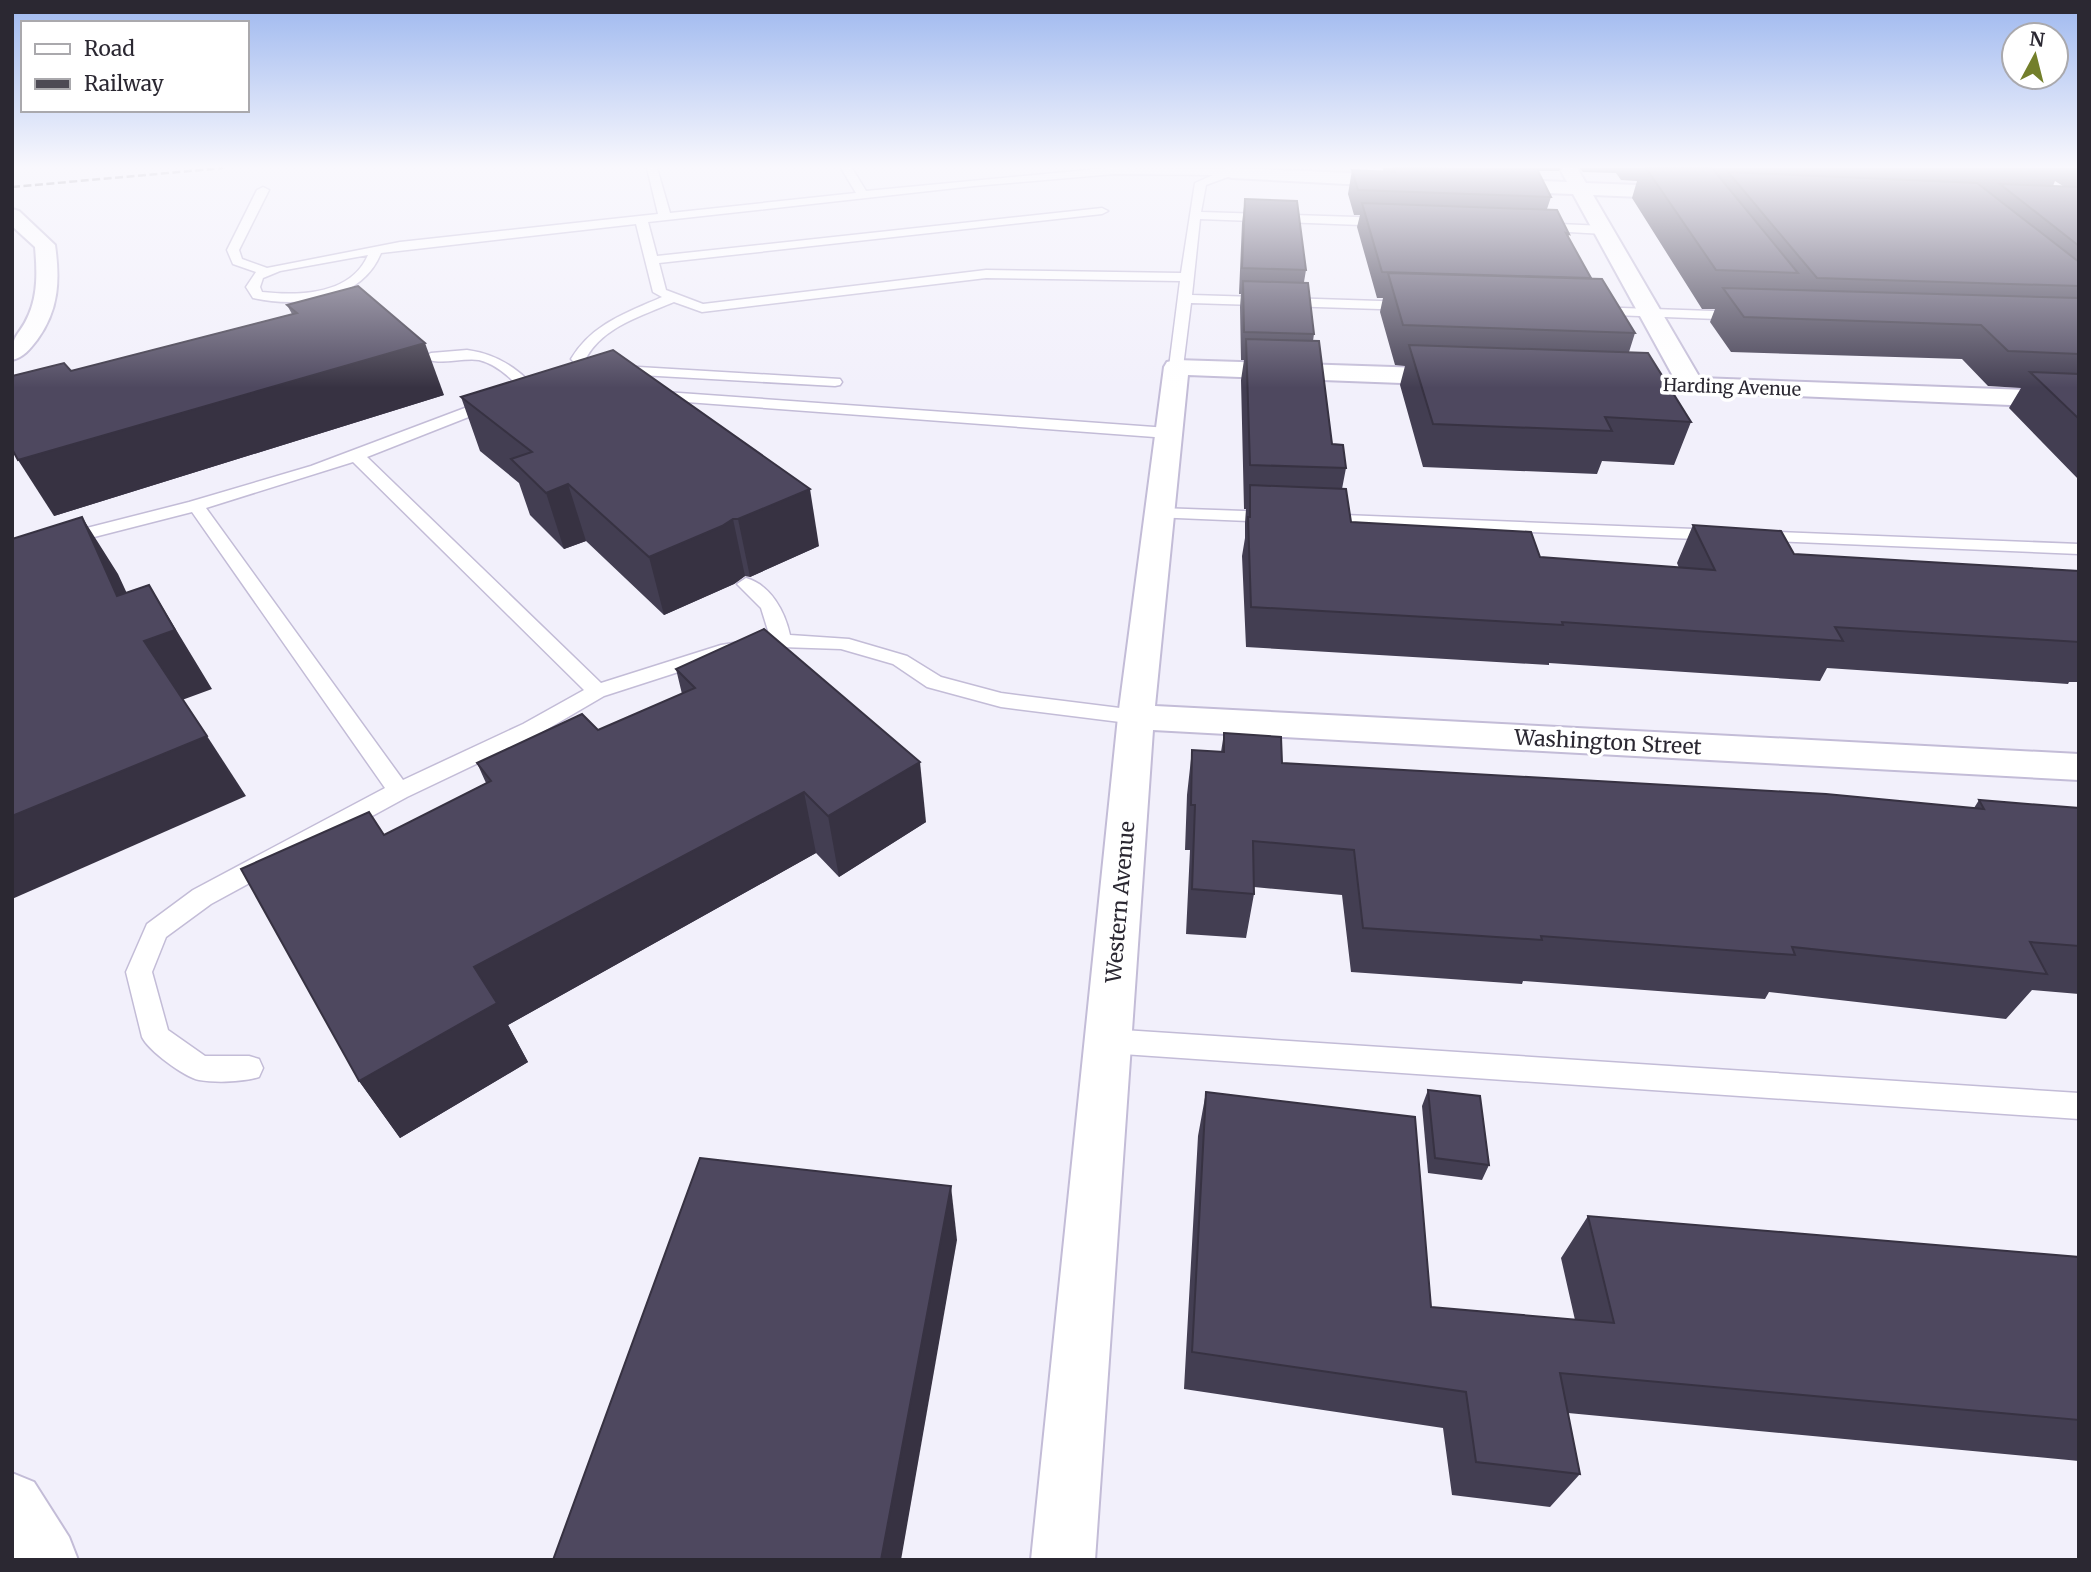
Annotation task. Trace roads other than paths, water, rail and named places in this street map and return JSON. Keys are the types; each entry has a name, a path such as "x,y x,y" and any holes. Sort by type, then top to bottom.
{"street":[{"path":"12,353 23,343 45,310 50,282 45,245 41,241"},
{"path":"1610,241 1691,385"},
{"path":"1176,367 1482,378"},
{"name":"Western Avenue","path":"1063,1560 1136,717 1176,367"},
{"name":"Harding Avenue","path":"1594,382 2079,400"},
{"name":"Washington Street","path":"1136,717 2079,767"},
{"path":"12,1504 46,1560"}],"lane":[{"path":"237,241 233,250 237,261 267,272"},
{"path":"376,251 373,265 366,273 338,289 288,300 258,295 253,288 258,276 267,272 376,251 458,241"},
{"path":"646,241 660,292 702,307 986,274 1188,277"},
{"path":"651,260 823,241"},
{"name":"Western Avenue","path":"1176,367 1192,241"},
{"path":"674,297 601,331 581,351 578,359 584,365 605,369 835,382"},
{"path":"1185,299 1431,306"},
{"path":"1581,311 1757,316"},
{"path":"430,357 473,353 505,364 516,392 554,418"},
{"path":"12,553 196,506 435,428 516,392 555,389"},
{"path":"639,395 1168,433"},
{"path":"355,455 597,691"},
{"path":"196,506 398,791"},
{"path":"1159,513 2079,549"},
{"path":"746,584 762,594 777,618 781,641"},
{"path":"249,1068 200,1068 156,1037 139,972 156,931 202,897 398,791 531,730 597,691 728,649 781,641 842,643 900,660 933,682 1001,700 1136,717"},
{"path":"1108,1041 2079,1105"}]}
